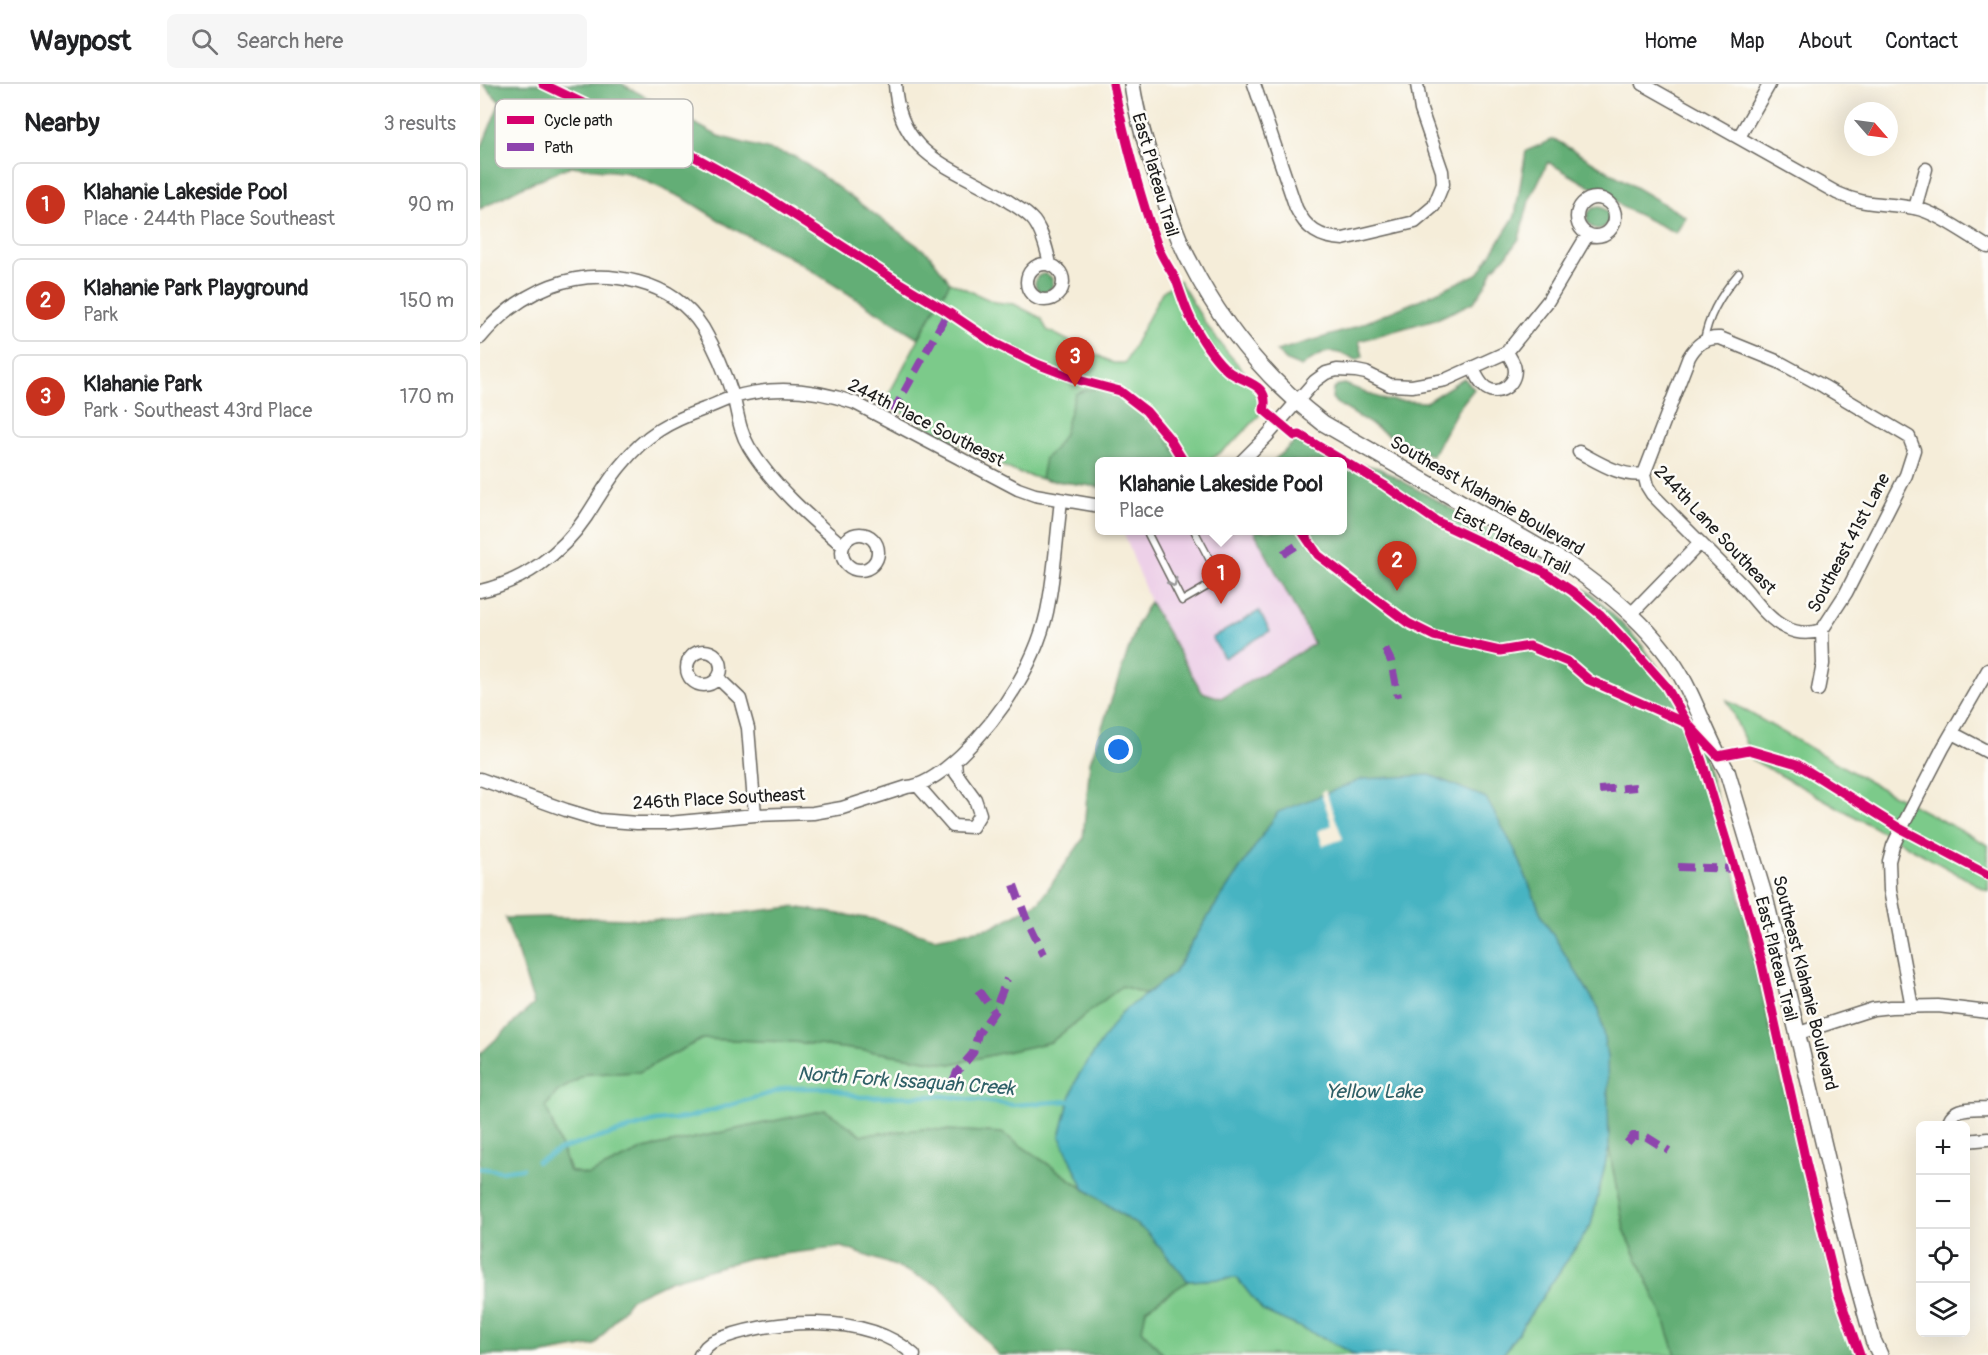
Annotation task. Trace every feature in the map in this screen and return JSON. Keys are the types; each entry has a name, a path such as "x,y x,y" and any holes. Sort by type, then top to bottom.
{"street":[{"path":"895,84 902,120 912,137 927,154 942,165 1025,212 1035,222 1042,236 1050,264"},
{"name":"Southeast Klahanie Boulevard","path":"1132,84 1141,130 1178,237 1189,262 1217,310 1244,346 1296,402 1323,423 1565,562 1586,577 1631,614 1660,647 1683,681 1726,771 1766,901 1855,1277 1873,1340 1880,1355"},
{"path":"1254,84 1302,220 1319,234 1343,239 1415,222 1434,206 1443,184 1442,171 1421,110 1417,84"},
{"path":"1643,84 1851,200 1927,211 1988,247"},
{"path":"1740,137 1769,85"},
{"path":"1915,208 1926,169"},
{"path":"1246,457 1326,373 1337,370 1356,371 1366,373 1390,385 1412,386 1445,380 1507,352 1548,301 1588,234"},
{"path":"480,338 491,325 521,300 572,279 594,275 611,276 661,289 690,311 713,347 733,397 740,428 759,461 802,511 843,546"},
{"name":"Southeast 41st Lane","path":"1702,342 1720,338 1779,362 1903,432 1909,437 1914,450 1906,475 1854,578 1822,630 1823,664 1818,690"},
{"path":"1644,474 1689,357 1702,342"},
{"path":"1473,368 1478,379 1486,388 1497,391 1508,387 1515,377 1514,365 1507,352"},
{"name":"244th Place Southeast","path":"480,591 522,576 555,554 573,536 621,464 650,435 685,415 733,397 768,390 794,390 834,396 855,404 1018,489 1035,495 1095,505"},
{"name":"244th Lane Southeast","path":"1579,452 1629,475 1644,474 1652,494 1773,620 1800,633 1822,630"},
{"name":"246th Place Southeast","path":"480,779 598,820 637,823 786,815 842,808 907,787 918,786 955,761 969,747 1002,708 1023,675 1037,642 1049,603 1061,500"},
{"path":"1631,614 1700,543"},
{"path":"1912,1007 1890,890 1889,861 1901,829 1988,670"},
{"path":"718,678 740,699 748,728 755,815"},
{"path":"1952,733 1988,752"},
{"path":"918,786 953,826 972,827 980,814 975,799 956,773 955,761"},
{"path":"1799,1033 1873,1009 1892,1006 1938,1006 1988,1012"},
{"path":"1949,1121 1956,1111 1988,1108"},
{"path":"1970,1141 1988,1139"},
{"path":"700,1355 712,1342 762,1327 823,1322 850,1326 883,1337 906,1348 914,1355"}],"lane":[{"path":"1702,342 1712,314 1723,293 1738,273"},
{"path":"1148,535 1182,601 1220,579 1196,535"}],"shaded area":[{"path":"1125,535 1256,535 1314,644 1221,698 1202,692 1150,602"}],"green space":[{"path":"483,84 583,84 609,99 497,99"},
{"path":"483,84 622,84 650,99 497,99"},
{"path":"495,114 495,168 566,168 520,188 480,209 480,151"},
{"path":"693,122 718,136 796,157 929,254 950,282 918,338 795,260 732,228 685,199 628,173 587,168 693,168"},
{"path":"1554,139 1686,217 1676,233 1622,207 1607,192 1589,186 1548,162 1529,201 1519,239 1493,269 1474,302 1439,318 1359,341 1363,356 1357,360 1340,353 1328,352 1315,357 1301,367 1287,361 1276,351 1345,331 1479,273 1515,216 1526,151"},
{"path":"693,147 945,291 950,282 994,302 1014,304 1041,318 1047,330 1113,363 1125,363 1162,292 1179,280 1205,323 1227,352 1247,375 1257,382 1264,402 1258,417 1237,439 1214,457 1095,457 1095,486 1041,479 1016,472 985,458 884,403 931,316 633,168 693,168"},
{"path":"1598,207 1606,210 1609,218 1606,226 1598,229 1590,226 1587,218 1590,210"},
{"path":"1044,274 1050,277 1053,283 1050,289 1044,292 1038,289 1035,283 1038,277"},
{"path":"1464,378 1474,389 1458,409 1432,456 1387,434 1336,403 1332,398 1333,390 1345,384 1385,400 1426,402"},
{"path":"1102,388 1129,401 1157,426 1178,457 1095,457 1095,486 1041,479 1045,458 1063,436 1075,394"},
{"path":"1300,437 1333,457 1278,457"},
{"path":"1347,461 1379,468 1552,565 1593,595 1638,640 1679,697 1693,723 1719,805 1784,1090 1824,1252 1856,1355 1676,1355 1664,1318 1624,1229 1609,1148 1607,1057 1599,1009 1543,919 1516,852 1278,812 1209,915 1174,973 1146,994 1122,986 1051,1042 951,1064 794,1042 702,1039 639,1072 587,1074 557,1092 546,1106 569,1171 588,1175 644,1149 825,1110 862,1135 925,1129 1002,1133 1147,1232 1188,1281 1146,1309 1142,1330 1164,1355 998,1355 940,1286 898,1267 842,1247 750,1258 669,1281 631,1299 595,1345 537,1355 480,1355 480,1054 534,1004 505,918 676,920 793,907 873,919 934,938 993,927 1039,902 1083,839 1090,762 1138,622 1150,602 1202,692 1221,698 1314,644 1256,535 1347,535"},
{"path":"1727,700 1875,785 1988,845 1988,891 1753,760"},
{"path":"1122,986 1146,994 1121,1013 1060,1137 1084,1188 1002,1133 925,1129 862,1135 825,1110 644,1149 588,1175 570,1171 546,1106 557,1092 587,1074 639,1072 702,1039 794,1042 951,1064 1051,1042"},
{"path":"1609,1148 1624,1229 1664,1318 1676,1355 1503,1355 1591,1225"},
{"path":"1237,1278 1263,1311 1320,1336 1355,1355 1164,1355 1142,1330 1146,1309 1188,1281"}],"water":[{"path":"1259,611 1270,631 1224,658 1212,638"},
{"name":"Yellow Lake","path":"1430,775 1486,798 1516,852 1543,919 1599,1009 1607,1057 1609,1148 1591,1225 1503,1355 1355,1355 1320,1336 1263,1311 1237,1278 1188,1281 1147,1232 1084,1188 1060,1137 1078,1076 1121,1013 1174,973 1209,915 1278,812 1363,779"}],"pier":[{"path":"1325,790 1343,839 1323,846 1318,831 1332,825 1321,792"}],"waterway":[{"name":"North Fork Issaquah Creek","path":"537,1162 561,1149 656,1121 686,1118 788,1088 829,1088 860,1097 943,1096 1013,1105 1069,1101"},
{"name":"North Fork Issaquah Creek","path":"480,1168 501,1171 523,1168"}],"marked path":[{"path":"893,412 948,312"},
{"path":"1283,554 1307,539"},
{"path":"1385,649 1391,661 1398,697"},
{"path":"1599,790 1636,787"},
{"path":"1678,867 1735,869"},
{"path":"1014,885 1026,918 1044,955"},
{"path":"953,1081 957,1072 973,1053 978,1034 994,1012 1007,979"},
{"path":"978,990 994,1012"},
{"path":"1627,1143 1633,1136 1645,1136 1669,1151"}],"cycle path":[{"path":"543,84 575,99"},
{"name":"East Plateau Trail","path":"1113,84 1127,145 1150,224 1192,321 1206,345 1228,371 1260,389 1265,401 1264,410 1295,436 1300,435 1337,457"},
{"path":"693,156 760,193 994,343 1037,364 1082,381 1120,391 1146,411 1169,438 1181,457"},
{"name":"East Plateau Trail","path":"1347,463 1436,521 1544,572 1572,591 1601,615 1666,686 1688,724 1702,761 1762,964 1838,1293 1860,1355"},
{"path":"1304,535 1318,555 1408,623 1434,636 1500,651 1529,646 1568,662 1589,680 1688,724 1718,756 1749,750 1797,764 1901,829 1988,875"}],"place":[{"name":"Klahanie Park","path":"1075,387"},
{"name":"Klahanie Park Playground","path":"1397,591"},
{"name":"Klahanie Lakeside Pool","path":"1221,604"}]}
